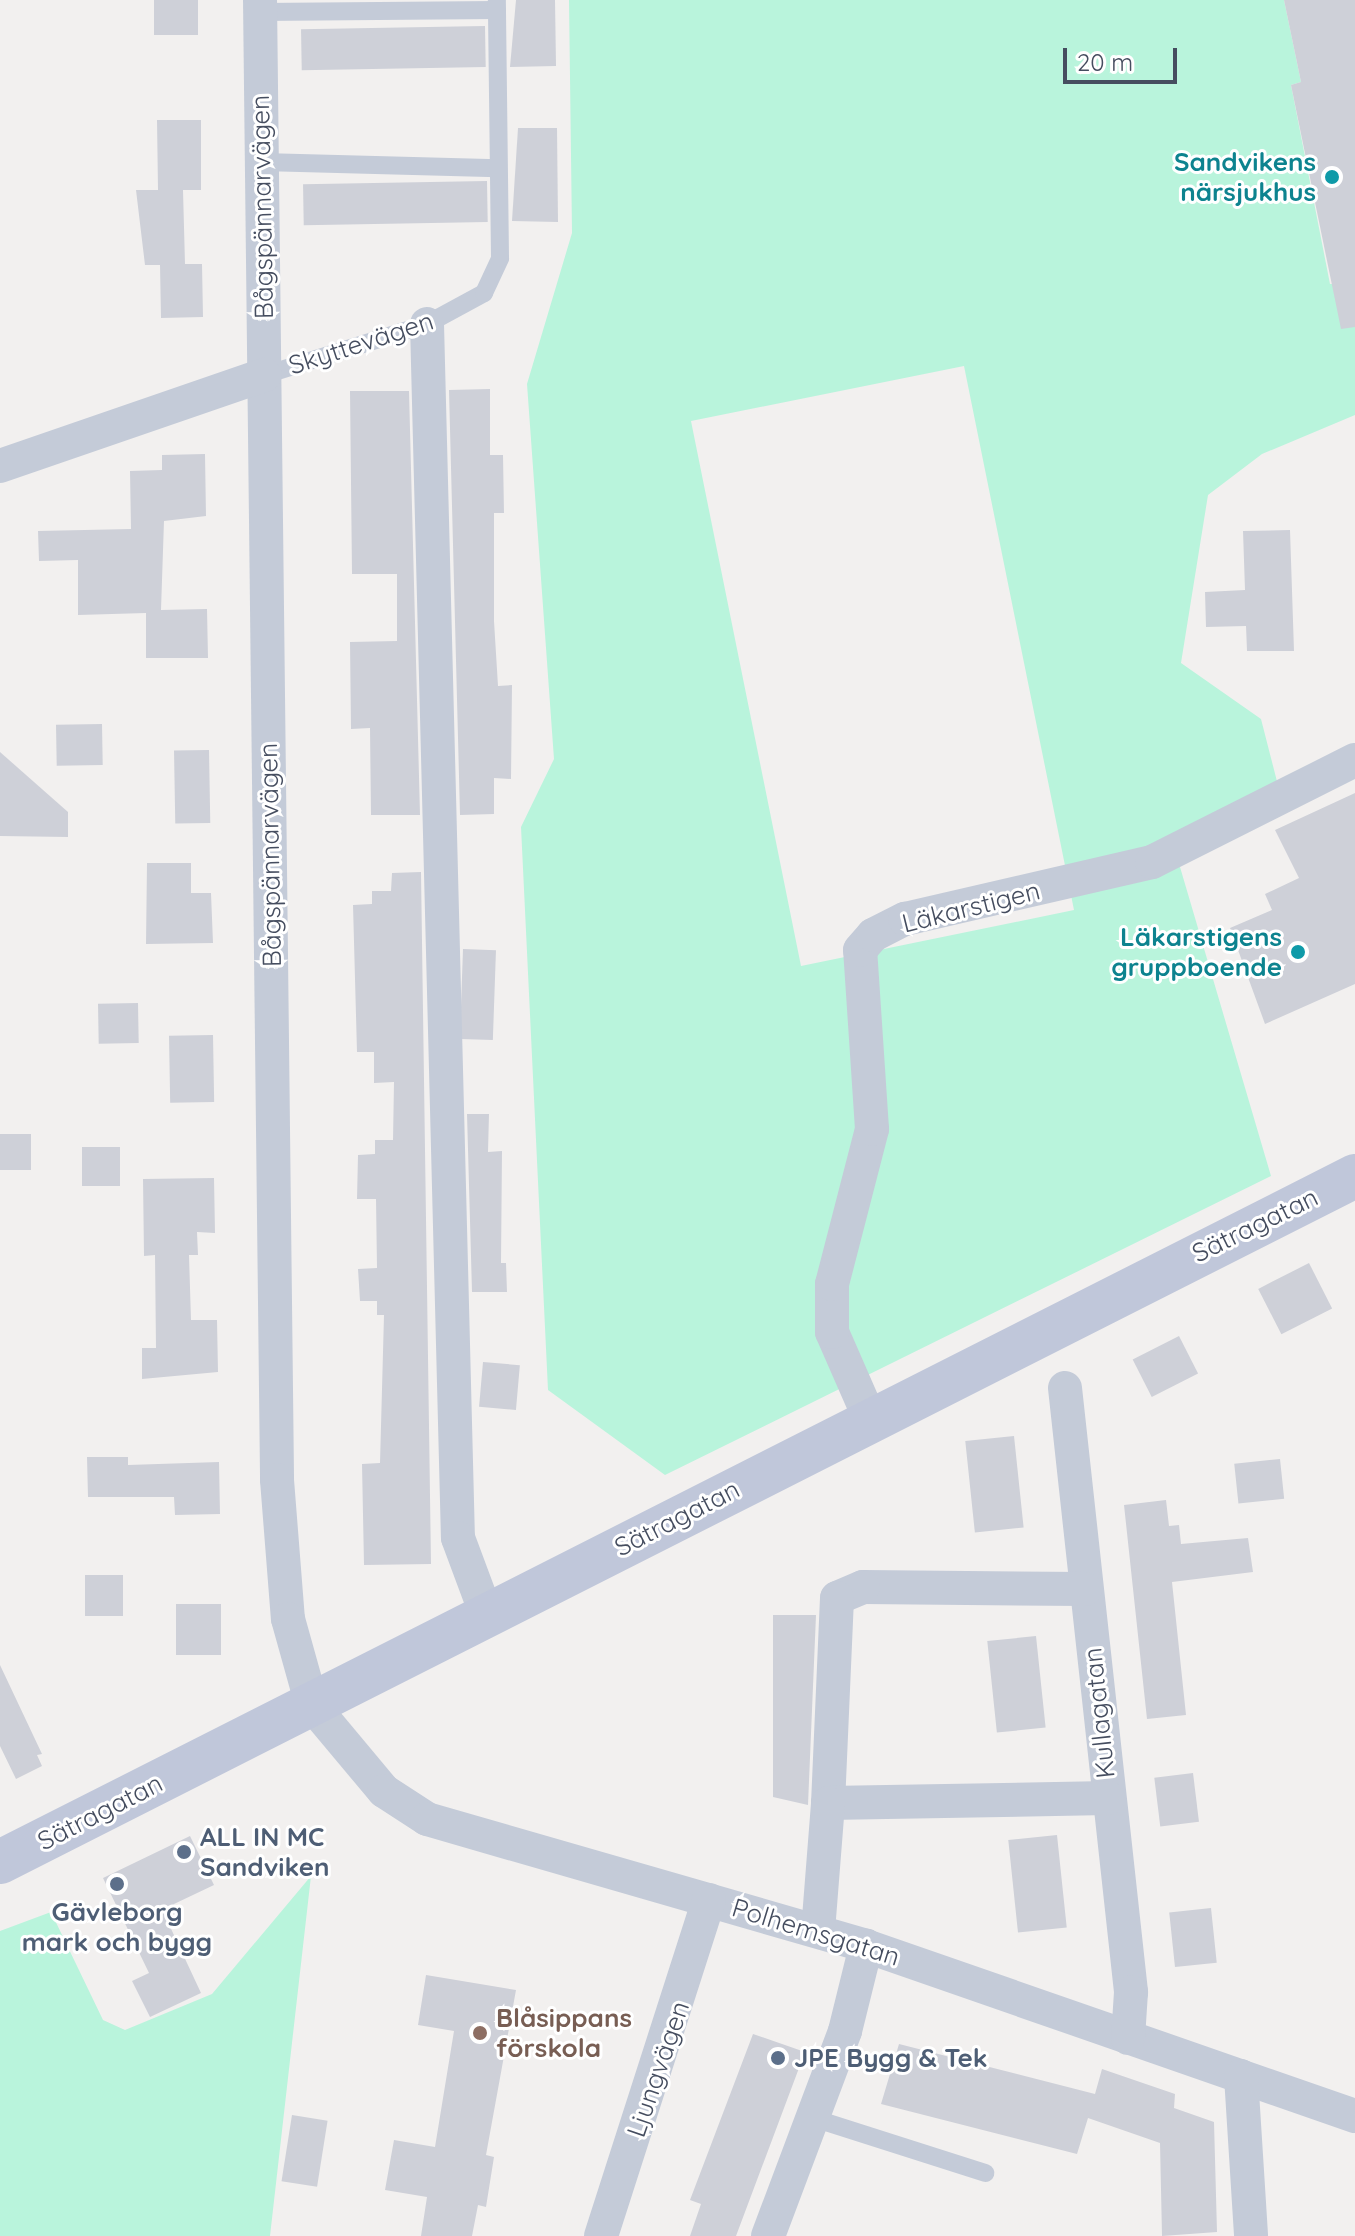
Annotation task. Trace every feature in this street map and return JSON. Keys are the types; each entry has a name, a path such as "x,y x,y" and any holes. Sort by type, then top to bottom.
{"street":[{"name":"Bågspännarvägen","path":"260,6 279,1534 291,1637 312,1705"},
{"path":"427,324 458,1538 487,1616"},
{"name":"Skyttevägen","path":"0,466 265,375"},
{"name":"Läkarstigen","path":"870,1419 832,1332 832,1284 872,1129 860,950 873,935 905,919 1152,862 1355,760"},
{"name":"Sätragatan","path":"0,1862 1355,1176"},
{"name":"Kullagatan","path":"1065,1388 1131,1992 1128,2038"},
{"path":"818,1931 828,1803 837,1598 863,1587 1085,1589"},
{"name":"Polhemsgatan","path":"312,1705 384,1791 427,1819 866,1946 1355,2116"},
{"path":"828,1803 1108,1798"},
{"name":"Ljungvägen","path":"601,2236 709,1900"},
{"path":"768,2236 845,2031 866,1946"},
{"path":"1241,2076 1251,2236"}],"lane":[{"path":"260,6 497,5"},
{"name":"Skyttevägen","path":"265,375 427,324 484,293 500,258 497,5"},
{"path":"262,162 498,168"},
{"path":"813,2118 985,2173"}],"green space":[{"path":"569,0 1284,0 1301,82 1291,85 1330,284 1355,284 1355,415 1262,454 1208,495 1181,663 1261,719 1281,797 1175,850 1271,1176 665,1475 548,1390 521,827 554,759 527,384 572,233","holes":["964,366 1074,910 801,966 691,421"]},
{"path":"311,1876 270,2236 0,2236 0,1931 51,1912 103,2020 125,2030 212,1994"}],"building":[{"path":"154,0 198,0 198,35 154,35"},
{"path":"516,0 555,0 556,66 510,67"},
{"name":"Sandvikens närsjukhus","path":"1284,0 1355,0 1355,327 1341,329 1291,85 1301,82"},
{"path":"485,26 486,67 302,70 301,29"},
{"path":"157,120 201,120 201,190 183,190 185,264 202,264 203,317 161,318 160,265 145,265 136,190 158,190"},
{"path":"518,128 557,128 558,222 512,221"},
{"path":"487,181 488,222 304,225 303,184"},
{"path":"490,389 490,455 503,455 504,513 494,513 494,621 498,686 512,685 511,779 494,778 494,814 460,815 449,390"},
{"path":"350,391 409,391 420,815 371,815 370,728 351,729 350,642 397,641 397,574 352,574"},
{"path":"205,454 206,516 164,521 161,610 207,609 208,658 146,658 146,613 78,615 78,560 39,561 38,531 131,529 130,471 162,470 162,455"},
{"path":"1290,530 1294,651 1247,651 1246,626 1206,627 1205,592 1245,590 1243,531"},
{"path":"102,724 103,765 57,766 56,725"},
{"path":"209,750 210,823 175,824 174,751"},
{"path":"0,752 68,812 68,837 0,836"},
{"name":"Läkarstigens gruppboende","path":"1355,793 1355,984 1265,1024 1230,928 1272,910 1265,894 1299,878 1275,830"},
{"path":"147,863 191,863 191,893 211,893 213,943 146,944"},
{"path":"421,872 431,1564 364,1565 362,1464 380,1463 384,1315 377,1315 377,1301 360,1301 358,1269 377,1268 376,1199 357,1199 358,1155 375,1154 375,1140 393,1140 394,1082 374,1083 374,1052 357,1052 353,905 372,904 372,891 391,891 392,873"},
{"path":"463,949 496,950 493,1040 460,1039"},
{"path":"138,1003 139,1043 99,1044 98,1004"},
{"path":"213,1035 214,1102 170,1103 169,1036"},
{"path":"467,1114 489,1114 488,1152 502,1151 501,1263 506,1263 507,1292 472,1292"},
{"path":"0,1134 31,1134 31,1170 0,1170"},
{"path":"82,1147 120,1147 120,1186 82,1186"},
{"path":"214,1178 215,1233 197,1232 198,1255 189,1255 191,1320 217,1320 218,1372 142,1379 142,1348 156,1348 155,1255 144,1256 143,1179"},
{"path":"1309,1263 1332,1308 1281,1334 1258,1289"},
{"path":"1179,1336 1198,1373 1152,1397 1133,1360"},
{"path":"483,1362 520,1365 516,1410 479,1407"},
{"path":"1014,1436 1024,1527 975,1533 965,1441"},
{"path":"87,1457 128,1457 128,1465 219,1462 220,1514 175,1515 174,1497 88,1497"},
{"path":"1280,1459 1284,1499 1238,1504 1234,1464"},
{"path":"1166,1500 1169,1526 1179,1525 1181,1544 1248,1538 1253,1572 1172,1582 1186,1715 1147,1719 1124,1505"},
{"path":"85,1575 123,1575 123,1616 85,1616"},
{"path":"176,1604 221,1604 221,1655 176,1655"},
{"path":"773,1615 816,1615 808,1805 773,1797"},
{"path":"1036,1636 1046,1727 997,1733 987,1641"},
{"path":"0,1665 42,1754 37,1755 42,1766 16,1779 0,1746"},
{"path":"1193,1773 1199,1822 1160,1826 1154,1778"},
{"path":"1057,1835 1067,1927 1018,1933 1008,1840"},
{"path":"190,1836 214,1885 174,1904 178,1912 166,1918 201,1993 150,2017 132,1981 149,1973 103,1878"},
{"path":"1211,1908 1217,1963 1175,1967 1169,1912"},
{"name":"Blåsippans förskola","path":"426,1975 516,1990 486,2155 494,2157 486,2207 478,2205 472,2236 421,2236 427,2197 385,2190 394,2140 435,2147 454,2031 418,2025"},
{"path":"753,2034 805,2052 736,2236 690,2236 701,2204 690,2200"},
{"path":"899,2044 1095,2094 1102,2069 1175,2094 1174,2108 1214,2122 1217,2232 1162,2236 1160,2143 1088,2118 1077,2154 881,2104"},
{"path":"292,2115 328,2121 317,2187 282,2181"}],"place":[{"name":"Sandvikens närsjukhus","path":"1332,177"},
{"name":"Läkarstigens gruppboende","path":"1298,952"},
{"name":"ALL IN MC Sandviken","path":"184,1852"},
{"name":"Gävleborg mark och bygg","path":"117,1884"},
{"name":"Blåsippans förskola","path":"480,2033"},
{"name":"JPE Bygg & Tek","path":"778,2058"}]}
